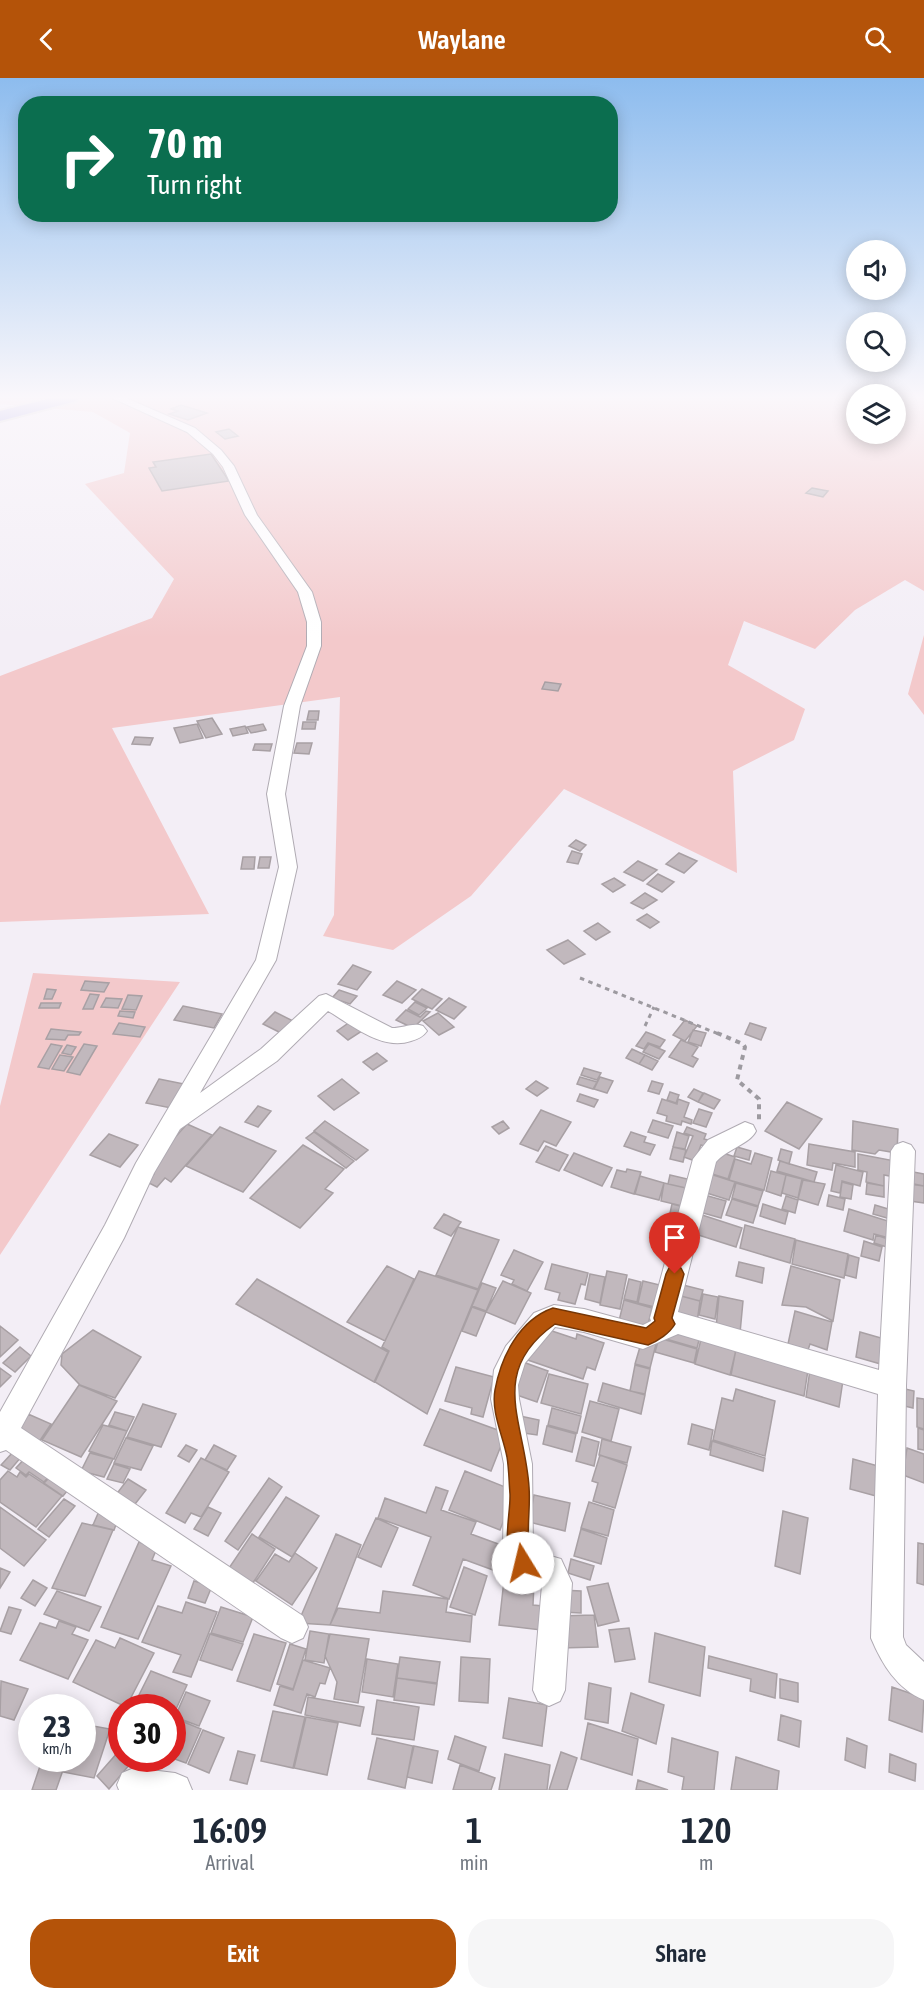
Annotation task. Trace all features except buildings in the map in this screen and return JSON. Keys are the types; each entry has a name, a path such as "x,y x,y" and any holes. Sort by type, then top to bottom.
{"street":[{"path":"234,478 251,515 305,592 314,622 315,646 292,706 276,794 288,867 266,960 144,1170 116,1231 2,1435 292,1627"},
{"path":"170,1126 269,1055 326,1001 389,1036 403,1036 416,1031"},
{"path":"666,1324 663,1318 705,1159 716,1146 745,1131"},
{"path":"903,1151 892,1386 887,1638 895,1656 924,1684"},
{"path":"549,1690 557,1583 555,1575 550,1570 523,1563 518,1556 520,1496 518,1460 505,1410 504,1393 510,1363 517,1350 539,1326 553,1316 644,1337 666,1324 678,1323 892,1386"},
{"path":"135,1785 175,1790"}],"path":[{"path":"580,978 743,1044 745,1047 737,1080 759,1099 760,1118 757,1124 745,1131"},
{"path":"645,1026 654,1008"}],"shaded area":[{"path":"107,478 924,478 924,591 905,580 855,610 815,649 744,621 728,665 805,709 794,740 733,771 737,873 564,789 471,896 393,950 323,936 334,915 340,697 112,728 209,914 0,922 0,676 152,618 174,579 85,484"},
{"path":"924,635 924,715 908,694"},
{"path":"33,973 180,982 0,1255 0,1106"}],"route":[{"path":"523,1563 519,1561 518,1556 520,1496 518,1460 505,1410 504,1393 510,1363 517,1350 546,1319 553,1316 648,1337 666,1324 663,1318 675,1274"}]}
